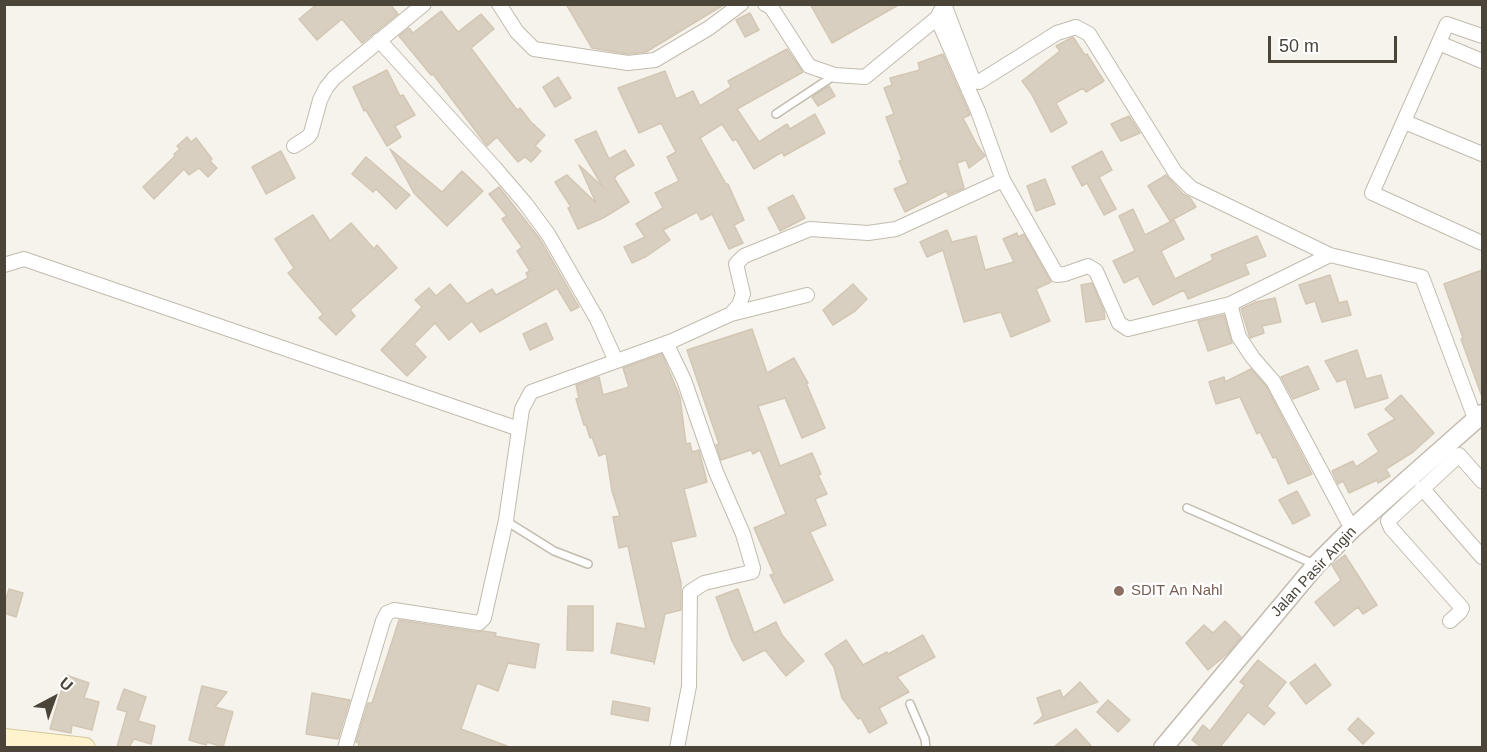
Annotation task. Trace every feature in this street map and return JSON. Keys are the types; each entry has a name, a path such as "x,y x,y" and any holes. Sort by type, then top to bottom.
{"main road":[{"path":"4,739 86,747"}],"street":[{"path":"294,146 311,133 320,100 326,88 378,40 424,4"},
{"path":"499,4 517,32 534,49 628,63 655,60 709,28 741,4"},
{"path":"765,4 771,7 809,66 835,75 865,77 937,18 944,5"},
{"path":"944,5 973,80 979,82 1057,33 1076,27 1089,34 1181,181 1191,188 1330,255 1422,277 1479,418"},
{"path":"937,18 978,111 1003,180 1057,275 1088,266 1096,271 1119,323 1128,329 1230,304 1330,255"},
{"path":"1482,36 1447,24 1372,193 1482,243"},
{"path":"378,40 495,168 548,234 597,319 616,361"},
{"path":"1439,43 1482,61"},
{"path":"1405,123 1482,154"},
{"path":"731,314 739,305 743,294 736,264 744,256 810,229 868,233 896,229 1003,180"},
{"path":"4,265 24,259 519,429"},
{"path":"345,747 387,613 394,610 479,623 484,618 506,520 522,409 531,392 666,343 731,314 807,295"},
{"path":"1230,304 1239,337 1252,358 1273,381 1352,529"},
{"path":"666,343 684,380 716,472 743,534 753,568 752,572 704,583 690,592 689,686 677,747"},
{"name":"Jalan Pasir Angin","path":"1163,747 1316,565 1352,529 1479,418"},
{"path":"1450,621 1462,608 1391,528 1388,521 1459,455 1482,481"},
{"path":"1422,488 1482,557"}],"lane":[{"path":"776,114 835,75"},
{"path":"1187,508 1316,565"},
{"path":"506,520 554,551 588,564"},
{"path":"910,704 925,739 926,747"}],"building":[{"path":"317,4 390,4 398,14 362,43 342,19 317,40 299,19"},
{"path":"566,4 725,4 646,52 628,54 592,48"},
{"path":"810,4 900,4 832,43"},
{"path":"441,11 458,32 481,14 494,29 471,48 517,110 520,108 545,135 535,146 541,151 531,162 525,157 518,162 497,137 487,146 433,74 431,75 399,36 409,28 413,33"},
{"path":"750,13 759,30 745,37 736,20"},
{"path":"1073,37 1104,81 1086,92 1083,88 1056,103 1067,123 1051,132 1031,93 1022,81 1060,51 1056,46"},
{"path":"787,49 803,72 737,109 759,142 787,124 790,129 815,114 825,133 784,156 782,152 754,169 736,139 733,141 722,124 700,138 728,184 744,220 734,225 743,243 729,249 712,214 701,220 697,212 663,230 670,240 632,263 624,247 645,237 636,224 663,208 655,193 679,181 667,157 676,152 661,123 639,133 618,88 665,71 676,99 693,91 700,106 731,87 728,81"},
{"path":"943,54 970,115 963,118 985,156 969,168 966,160 957,163 964,188 948,195 946,191 905,212 894,189 908,183 886,117 894,114 884,88 892,85 890,78 920,70 918,63"},
{"path":"387,70 400,96 403,95 415,115 395,126 401,137 387,146 366,110 364,111 353,87"},
{"path":"558,77 571,98 555,107 543,87"},
{"path":"829,86 835,96 818,106 812,97"},
{"path":"1129,116 1140,133 1121,141 1111,124"},
{"path":"596,131 609,159 625,150 634,165 614,178 629,202 603,218 578,229 568,208 571,207 555,182 567,175 596,203 579,165 603,187 575,140"},
{"path":"187,137 191,142 196,138 217,168 208,177 199,168 189,175 184,169 154,199 143,187 175,156 174,154 180,149 177,146"},
{"path":"390,149 442,192 462,171 483,191 447,226 414,193"},
{"path":"281,151 295,178 266,194 252,167"},
{"path":"1102,151 1112,170 1099,177 1116,209 1104,215 1087,183 1082,186 1072,167"},
{"path":"366,157 410,195 396,209 376,189 373,192 352,174"},
{"path":"1166,175 1196,207 1170,221 1148,186"},
{"path":"1045,179 1055,204 1036,211 1027,186"},
{"path":"499,187 540,239 579,307 571,311 557,288 480,332 472,321 449,340 435,323 414,344 426,357 407,376 381,350 422,307 415,300 429,288 436,296 450,284 467,304 492,289 496,295 528,278 526,273 530,271 517,251 522,247 502,219 507,216 489,194"},
{"path":"793,195 805,218 780,231 768,208"},
{"path":"1133,209 1145,235 1174,220 1184,239 1161,251 1175,279 1213,260 1211,255 1257,236 1266,256 1245,264 1249,274 1188,299 1184,290 1153,305 1138,276 1124,283 1113,261 1135,251 1119,216"},
{"path":"313,215 330,241 351,223 374,249 377,245 397,268 350,310 355,316 336,335 319,318 323,314 288,273 294,268 275,239"},
{"path":"947,230 952,242 976,236 985,270 1014,262 1003,239 1017,233 1018,237 1024,234 1051,282 1036,289 1050,321 1011,337 1001,312 964,322 943,250 927,257 920,242"},
{"path":"1482,270 1482,393 1481,394 1444,284"},
{"path":"1330,275 1339,303 1347,301 1351,315 1322,322 1315,301 1306,304 1299,285"},
{"path":"1092,283 1105,319 1086,322 1081,285"},
{"path":"853,284 867,299 855,311 833,325 823,310"},
{"path":"1275,298 1281,322 1262,326 1264,333 1250,338 1241,309 1256,302"},
{"path":"1224,315 1232,343 1208,351 1198,321"},
{"path":"546,323 553,339 530,350 523,334"},
{"path":"752,329 767,373 794,358 808,383 806,383 825,428 802,438 785,398 758,406 780,466 812,453 821,474 818,475 827,494 815,499 826,525 810,532 833,580 784,603 770,575 774,574 754,528 786,514 760,450 753,454 751,450 721,460 716,445 719,444 687,350"},
{"path":"1357,350 1366,379 1381,375 1388,398 1355,408 1346,379 1337,382 1325,361"},
{"path":"662,354 680,397 686,444 690,443 692,452 699,450 707,482 684,489 696,536 671,542 681,583 681,610 665,614 654,664 654,662 611,653 617,623 646,629 628,546 619,548 613,517 620,516 612,491 606,453 599,456 592,437 590,438 586,425 584,425 576,399 579,398 576,385 599,377 603,395 629,387 623,368"},
{"path":"1308,366 1319,389 1293,399 1281,377"},
{"path":"1251,369 1266,386 1312,474 1288,484 1276,457 1273,458 1260,432 1257,434 1240,397 1216,404 1209,382 1224,377 1225,382"},
{"path":"1401,395 1434,433 1413,452 1386,469 1390,476 1378,483 1377,480 1349,493 1343,481 1338,484 1332,471 1353,461 1356,467 1379,452 1368,434 1395,419 1385,409"},
{"path":"1297,491 1310,515 1293,524 1279,500"},
{"path":"1345,555 1377,605 1363,614 1358,607 1334,626 1315,602 1341,580 1332,565"},
{"path":"9,589 23,593 16,617 4,613 4,604"},
{"path":"738,589 754,633 776,622 782,635 804,661 786,676 765,650 743,661 732,641 716,597"},
{"path":"568,606 593,606 593,651 567,650"},
{"path":"399,620 496,633 495,636 539,644 535,668 508,663 498,691 477,683 461,729 506,747 358,747 359,743 356,742 368,703 372,703"},
{"path":"1225,621 1241,637 1227,654 1208,670 1186,643 1204,625 1213,633"},
{"path":"923,635 935,657 897,677 909,692 879,708 887,723 869,733 861,718 858,719 842,698 834,667 825,654 846,640 863,665"},
{"path":"1258,660 1286,682 1267,706 1275,713 1264,725 1248,712 1220,747 1201,747 1192,740 1203,725 1210,731 1245,685 1240,682"},
{"path":"1315,664 1331,685 1306,704 1290,683"},
{"path":"66,675 89,683 84,698 99,702 92,730 72,725 71,733 50,729"},
{"path":"1080,682 1098,702 1034,724 1043,716 1037,698 1060,690 1063,698"},
{"path":"202,686 227,692 215,707 233,712 223,747 189,740"},
{"path":"124,689 146,697 138,721 155,726 151,744 134,739 129,747 117,747 127,712 117,709"},
{"path":"312,693 350,700 338,739 306,734"},
{"path":"1108,700 1130,720 1118,732 1097,712"},
{"path":"613,701 650,708 648,721 611,714"},
{"path":"1358,718 1374,733 1363,744 1348,729"},
{"path":"1076,729 1092,747 1054,747"}],"place":[{"name":"SDIT An Nahl","path":"1119,591"}]}
